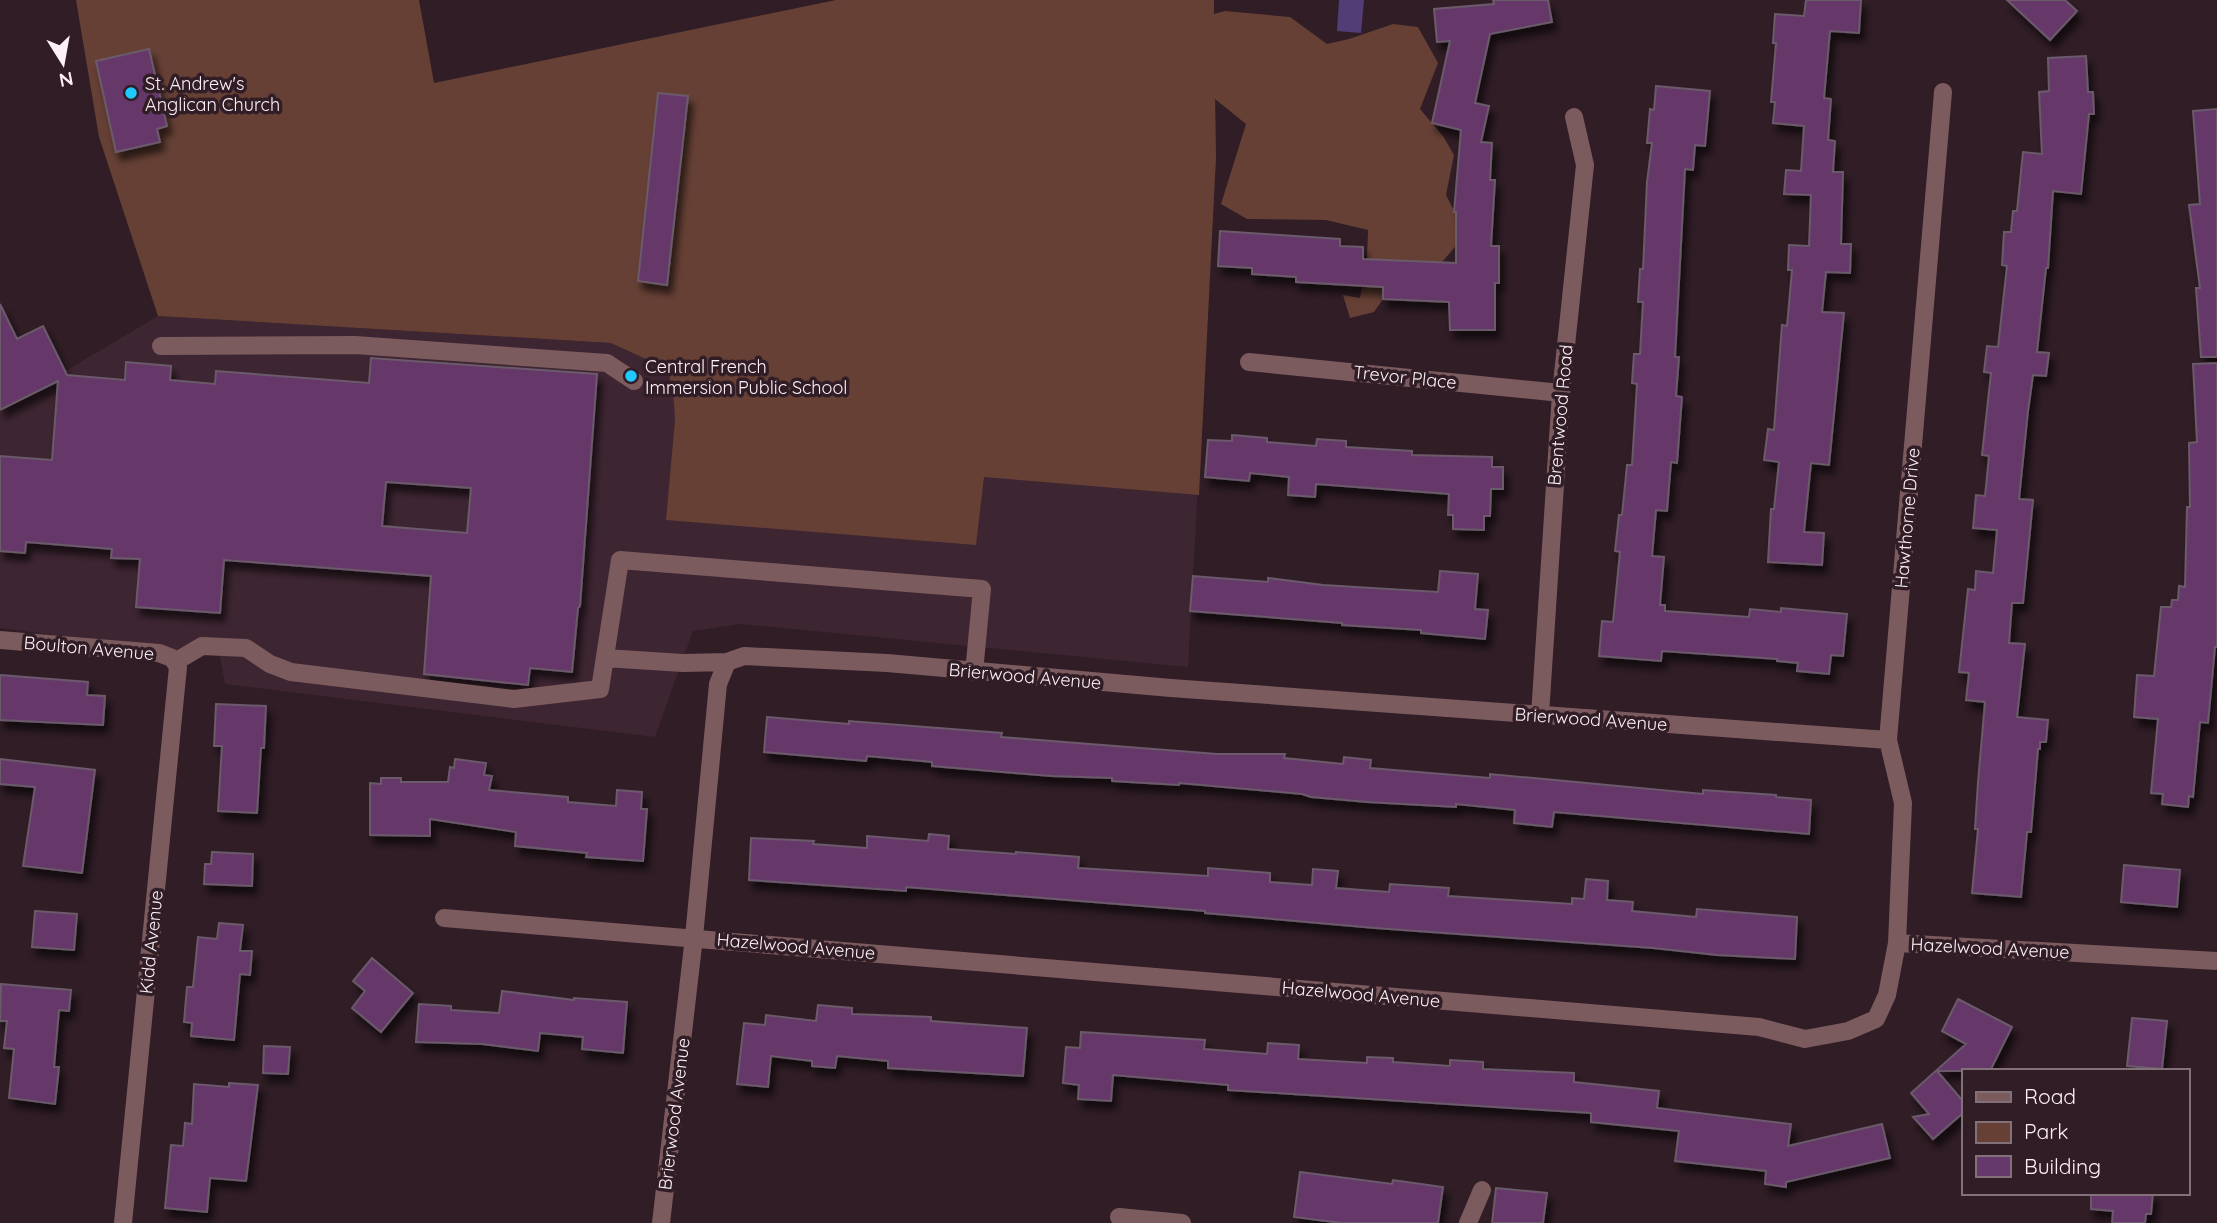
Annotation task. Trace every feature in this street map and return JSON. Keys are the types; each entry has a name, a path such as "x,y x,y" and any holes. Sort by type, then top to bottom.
{"street":[{"name":"Hawthorne Drive","path":"1897,943 1903,803 1888,740 1943,93"},
{"name":"Brentwood Road","path":"1540,715 1560,393 1585,165 1574,117"},
{"path":"161,346 355,345 607,363 634,381"},
{"name":"Trevor Place","path":"1250,362 1560,393"},
{"path":"175,662 202,646 246,648 270,664 291,672 514,699 600,689 620,560 982,589 974,672"},
{"name":"Boulton Avenue","path":"0,640 159,653 167,655 175,662"},
{"name":"Brierwood Avenue","path":"661,1223 694,937 718,684 727,662 744,656 759,656 887,663 974,672 1888,740"},
{"path":"605,658 683,663 727,662"},
{"name":"Kidd Avenue","path":"123,1223 179,672 175,662"},
{"name":"Hazelwood Avenue","path":"444,918 1759,1027 1805,1039 1848,1031 1876,1019 1887,995 1897,943 2217,961"},
{"path":"1468,1223 1482,1190"},
{"path":"1119,1217 1182,1223"}],"shaded area":[{"name":"Central French Immersion Public School","path":"836,0 1214,0 1216,157 1188,667 740,624 693,631 655,737 225,684 220,656 0,628 0,410 158,316 610,343"},
{"path":"1339,0 1364,0 1361,33 1337,31"}],"green space":[{"path":"76,0 419,0 434,83 836,0 1214,0 1214,14 1225,11 1290,17 1327,44 1393,24 1418,27 1438,63 1420,109 1443,136 1454,155 1446,195 1466,234 1442,262 1385,260 1383,299 1374,312 1350,318 1343,295 1360,298 1367,260 1368,230 1326,220 1247,219 1221,204 1246,124 1215,99 1216,157 1199,495 984,477 976,545 666,520 675,420 668,369 611,343 158,316 99,137"}],"building":[{"path":"1493,0 1548,0 1552,22 1490,34 1475,103 1489,106 1481,142 1492,143 1490,180 1495,180 1491,246 1499,246 1499,283 1495,283 1495,330 1450,330 1449,302 1383,299 1383,287 1296,282 1296,277 1252,274 1252,268 1218,266 1220,231 1340,239 1340,246 1363,247 1363,259 1456,263 1454,212 1461,130 1432,123 1450,41 1437,42 1434,9 1494,4"},
{"path":"1806,0 1861,0 1859,33 1830,31 1824,98 1831,99 1828,140 1835,141 1833,172 1843,172 1841,244 1851,244 1850,273 1826,272 1822,312 1844,313 1829,465 1811,463 1804,532 1824,533 1822,565 1768,562 1771,509 1774,509 1779,462 1764,460 1768,429 1774,430 1782,325 1787,326 1792,270 1788,270 1789,245 1809,246 1811,195 1784,194 1786,170 1801,171 1804,126 1773,123 1775,102 1771,102 1776,43 1773,43 1775,14 1804,16"},
{"path":"2007,0 2065,0 2077,11 2050,40"},
{"name":"St. Andrew's Anglican Church","path":"149,49 167,126 157,129 160,142 116,152 96,61"},
{"path":"2086,56 2088,92 2093,92 2094,114 2089,114 2081,194 2053,191 2048,268 2037,352 2049,353 2046,376 2033,375 2028,411 2019,499 2033,500 2023,603 2012,603 2009,643 2025,644 2017,717 2048,720 2046,742 2040,742 2038,749 2031,832 2027,832 2021,897 1972,893 1985,702 1966,700 1969,673 1959,672 1968,589 1975,590 1976,571 1993,573 1997,530 1973,528 1976,495 1985,496 1989,456 1982,455 1991,373 1984,372 1987,346 1998,347 2007,266 2002,265 2004,232 2011,232 2013,211 2017,211 2023,152 2042,154 2039,92 2049,91 2048,58"},
{"path":"1656,86 1710,91 1705,146 1695,145 1693,170 1685,169 1675,357 1679,357 1676,396 1682,397 1677,463 1671,462 1667,511 1656,510 1652,556 1664,557 1660,605 1665,605 1665,611 1749,617 1750,609 1781,612 1781,608 1847,614 1843,656 1831,655 1829,674 1797,671 1798,663 1777,659 1662,651 1661,661 1599,656 1602,621 1613,622 1620,552 1615,551 1619,515 1622,515 1627,465 1632,465 1637,384 1632,383 1634,354 1640,354 1643,302 1638,302 1652,143 1647,143 1650,109 1654,110"},
{"path":"658,93 688,96 667,285 638,281"},
{"path":"2217,109 2217,357 2201,357 2196,288 2200,288 2189,205 2200,204 2193,111"},
{"path":"0,304 17,339 43,326 67,375 125,380 126,362 171,366 170,380 215,384 216,371 369,383 371,358 597,374 580,606 572,672 530,668 528,685 424,674 431,576 224,560 220,613 136,607 140,559 111,558 112,549 26,542 25,553 0,551 0,456 52,460 58,381 0,410","holes":["386,482 471,488 467,533 382,526"]},
{"path":"2217,363 2217,647 2208,723 2200,722 2193,797 2189,796 2188,807 2162,804 2163,794 2151,793 2158,719 2134,717 2137,675 2154,676 2161,607 2171,607 2172,600 2178,600 2179,586 2185,587 2187,507 2190,507 2189,443 2197,442 2193,364"},
{"path":"1232,435 1267,438 1267,442 1316,446 1317,439 1346,441 1346,447 1412,451 1412,455 1492,457 1492,467 1503,467 1503,489 1491,489 1490,516 1484,516 1484,530 1453,529 1453,515 1448,515 1449,494 1316,484 1315,497 1288,495 1289,477 1250,473 1249,481 1205,477 1208,440 1232,441"},
{"path":"1440,571 1478,574 1475,609 1488,610 1485,639 1421,633 1421,630 1190,611 1193,576 1268,582 1268,578 1323,585 1438,592"},
{"path":"0,675 88,682 87,695 105,696 103,725 0,720"},
{"path":"216,704 266,706 257,813 218,811 222,746 214,746"},
{"path":"767,717 1002,733 1001,737 1217,754 1285,754 1284,758 1343,764 1344,757 1371,760 1370,768 1490,778 1490,774 1703,794 1703,790 1776,795 1811,800 1809,834 1554,812 1552,827 1514,823 1515,810 1456,804 1456,807 1367,802 1179,783 1112,781 1112,778 932,766 932,762 867,756 866,761 764,752"},
{"path":"0,759 95,770 82,873 23,866 35,787 0,784"},
{"path":"455,759 486,763 484,775 492,776 489,790 568,797 568,802 616,806 617,790 642,792 641,809 647,809 643,861 586,857 587,853 515,846 516,832 430,819 430,836 370,835 370,783 381,784 381,778 401,778 401,782 448,782 450,767 454,768"},
{"path":"929,834 949,836 948,849 1079,857 1078,868 1208,876 1208,868 1270,873 1270,882 1312,885 1313,869 1338,871 1336,888 1389,892 1390,884 1449,888 1448,896 1572,904 1572,898 1584,899 1586,879 1608,881 1607,900 1633,902 1632,911 1696,917 1697,909 1797,917 1795,959 1375,928 1205,911 906,887 906,891 749,880 751,838 814,841 813,844 867,848 867,836 928,841"},
{"path":"212,852 253,854 252,886 204,884 205,864 211,864"},
{"path":"2124,865 2180,870 2177,907 2121,902"},
{"path":"35,911 77,914 74,950 32,947"},
{"path":"219,923 243,925 240,951 252,951 250,975 240,974 234,1040 191,1036 192,1023 184,1022 187,987 193,987 198,937 217,939"},
{"path":"372,958 413,993 381,1032 352,1008 365,991 353,981"},
{"path":"1,984 71,990 69,1011 59,1010 54,1067 59,1067 55,1104 9,1098 14,1049 4,1048 7,1021 0,1021"},
{"path":"502,991 574,1000 627,1002 623,1053 582,1049 583,1037 540,1033 538,1051 482,1044 416,1042 419,1004 451,1006 451,1010 499,1013"},
{"path":"1958,999 2012,1027 1991,1069 1937,1071 1962,1100 1962,1114 1933,1139 1913,1117 1929,1114 1911,1093 1966,1044 1942,1031"},
{"path":"818,1005 852,1008 852,1014 931,1017 931,1021 1027,1028 1023,1076 888,1068 888,1061 837,1056 835,1068 812,1066 812,1061 771,1056 768,1087 737,1084 744,1023 765,1025 766,1015 816,1021"},
{"path":"2132,1018 2167,1021 2162,1069 2127,1066"},
{"path":"1081,1032 1205,1040 1204,1049 1267,1054 1268,1043 1299,1045 1298,1059 1367,1063 1367,1057 1393,1058 1393,1062 1450,1066 1450,1060 1483,1062 1483,1069 1574,1073 1574,1082 1659,1091 1657,1108 1791,1124 1788,1146 1882,1124 1890,1158 1786,1182 1786,1187 1765,1184 1766,1171 1675,1161 1679,1131 1591,1122 1591,1113 1228,1090 1228,1085 1113,1075 1111,1101 1078,1099 1079,1085 1063,1083 1066,1047 1080,1048"},
{"path":"264,1046 290,1047 288,1074 263,1073"},
{"path":"229,1083 258,1085 246,1181 210,1178 207,1212 165,1208 171,1145 183,1146 185,1123 192,1124 194,1084 229,1087"},
{"path":"1300,1172 1392,1184 1393,1180 1443,1187 1438,1223 1341,1223 1294,1217"},
{"path":"1496,1188 1547,1193 1543,1223 1492,1223"},
{"path":"2091,1195 2153,1195 2151,1214 2146,1214 2145,1223 2112,1223 2113,1211 2091,1209"}],"place":[{"name":"St. Andrew's Anglican Church","path":"131,93"},
{"name":"Central French Immersion Public School","path":"631,376"}]}
